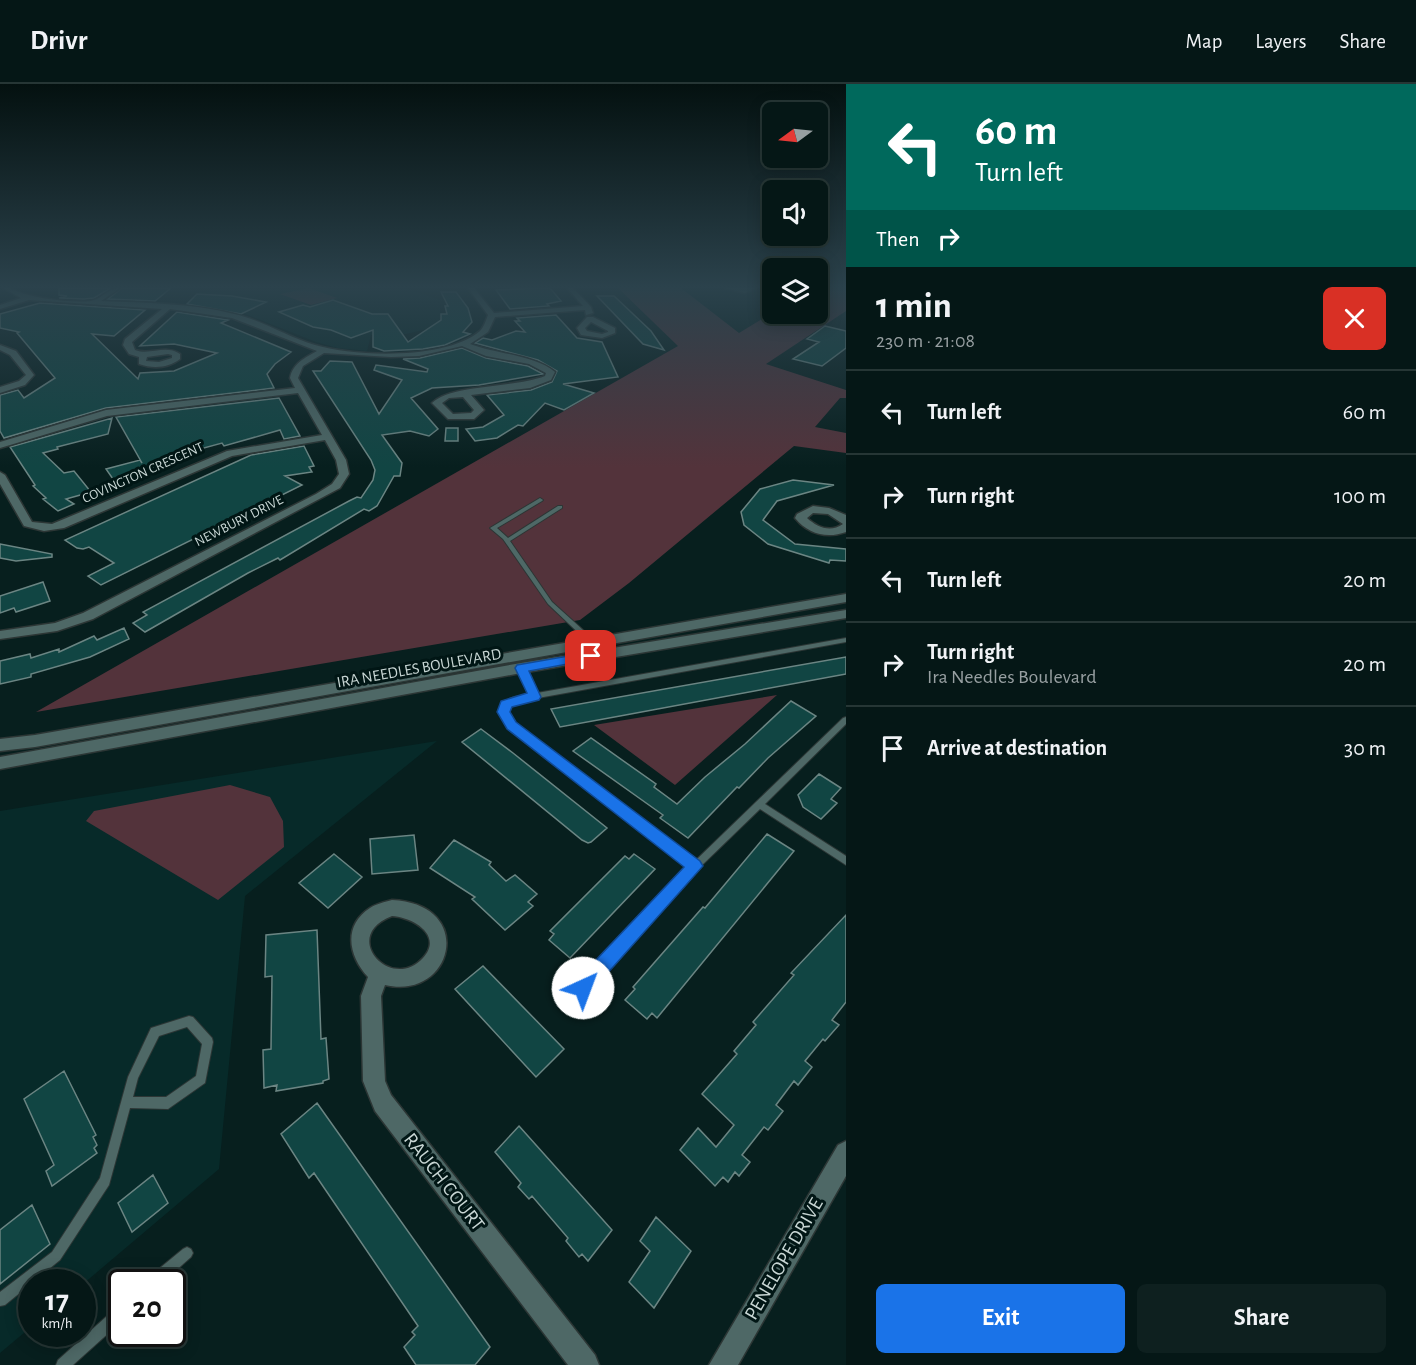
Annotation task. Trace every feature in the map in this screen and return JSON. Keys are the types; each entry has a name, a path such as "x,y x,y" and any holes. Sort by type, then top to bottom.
{"street":[{"path":"0,390 22,383 30,375 13,353 2,348"},
{"path":"129,348 132,352 143,356"},
{"path":"317,348 381,356 420,353 445,348"},
{"path":"465,394 530,385 548,378 551,372 531,362 489,354 473,348"},
{"path":"0,445 106,413 300,390 294,378 294,371 323,350"},
{"name":"NEWBURY DRIVE","path":"0,635 49,628 88,616 336,486 344,474 341,460 300,390"},
{"name":"COVINGTON CRESCENT","path":"0,475 28,524 33,527 49,528 60,526 230,453 327,437"},
{"name":"IRA NEEDLES BOULEVARD","path":"0,745 35,741 591,641 846,598"},
{"name":"IRA NEEDLES BOULEVARD","path":"0,763 521,668 846,614"},
{"name":"RAUCH COURT","path":"379,975 371,996 373,1060 374,1081 383,1103 585,1365"},
{"name":"PENELOPE DRIVE","path":"723,1365 846,1153"}],"lane":[{"path":"540,500 493,528 507,541 550,603 591,641"},
{"path":"507,541 560,507"},
{"path":"695,866 511,726 503,712 506,704 517,699 846,640"},
{"path":"521,668 535,697"},
{"path":"583,988 695,866 846,720"},
{"path":"759,804 846,861"},
{"path":"0,1300 56,1256 105,1181 133,1077 155,1032 189,1021 208,1042 201,1079 168,1103 127,1102"},
{"path":"169,1269 187,1253"},
{"path":"63,1365 108,1325"}],"shaded area":[{"path":"337,348 368,348 367,351"},
{"path":"675,348 790,348 766,364 846,390 846,398 840,398 815,427 846,433 846,453 794,446 629,583 580,620 36,712"},
{"path":"777,695 675,785 594,725"},
{"path":"437,741 245,896 219,1169 96,1273 96,1269 18,1269 18,1338 0,1353 0,811"},
{"path":"230,785 270,797 283,821 284,847 218,900 86,821 94,811"}],"building":[{"path":"29,348 106,348 138,379 140,373 174,371 217,353 192,348 281,348 291,352 275,364 267,374 274,388 106,408 4,438 0,431 0,395 18,390 24,398 55,378"},
{"path":"375,348 430,348 423,349 384,351"},
{"path":"462,348 486,358 528,366 543,374 479,385 432,388 411,398 438,429 429,436 410,431 382,435 402,463 400,476 394,476 377,506 369,511 364,509 280,560 278,558 248,573 145,632 133,623 147,615 143,612 349,501 357,497 361,498 373,480 375,470 371,460 313,371 321,371 330,361 352,362 379,414 402,380 374,370 376,365 427,372 428,369 403,359 420,358"},
{"path":"493,348 605,348 618,377 563,384 594,393 564,410 545,403 523,426 518,425 497,438 475,441 466,429 483,427 504,415 487,395 531,390 552,382 557,371 538,360"},
{"path":"810,348 846,348 822,366 793,359"},
{"path":"279,398 300,436 284,439 280,430 224,446 222,443 178,455 180,458 168,461 170,463 147,469 150,472 115,482 106,469 140,460 142,463 116,417"},
{"path":"112,418 108,434 57,447 58,449 43,453 64,473 74,471 91,492 66,499 74,504 58,511 43,499 46,498 33,486 35,485 10,447"},
{"path":"446,428 458,428 458,441 445,441"},
{"path":"304,446 314,466 309,467 312,472 285,476 302,485 101,585 88,576 114,563 89,547 77,548 65,540 251,455"},
{"path":"793,480 834,485 777,501 763,520 795,544 846,549 846,561 830,560 829,563 768,544 744,525 741,512 760,489"},
{"path":"0,544 52,554 52,557 16,561 0,558"},
{"path":"43,582 50,601 16,612 14,608 0,613 0,596"},
{"path":"124,628 129,639 90,657 31,674 31,677 0,684 0,661 30,654 31,658 59,649 59,652 94,636 97,640"},
{"path":"846,657 846,674 560,727 551,709"},
{"path":"791,701 816,716 768,758 739,788 737,787 688,838 660,818 663,815 573,751 591,738 656,784 654,787 677,804"},
{"path":"481,729 607,828 591,842 582,840 462,742"},
{"path":"819,774 841,788 831,799 837,803 821,819 803,807 798,795"},
{"path":"767,834 794,851 657,1018 652,1013 647,1019 625,1000 635,989 633,987 703,907 705,908"},
{"path":"414,835 418,870 372,874 370,839"},
{"path":"454,840 491,862 489,865 506,881 515,875 537,894 528,902 533,906 505,930 472,899 475,897 430,868"},
{"path":"334,854 362,877 328,908 299,883"},
{"path":"634,854 655,869 570,958 549,940 554,934 550,931 625,856 629,859"},
{"path":"846,915 846,1002 832,1020 839,1025 825,1041 823,1039 805,1061 812,1067 798,1085 794,1081 776,1105 783,1111 768,1130 764,1127 742,1155 750,1162 739,1176 735,1172 728,1182 723,1177 715,1186 680,1150 698,1128 716,1147 734,1125 702,1094 737,1054 734,1051 756,1025 753,1022 794,975 791,973"},
{"path":"317,930 321,1039 326,1038 329,1079 323,1083 276,1091 277,1085 264,1088 263,1050 271,1049 272,976 265,977 266,935"},
{"path":"483,966 564,1049 536,1077 455,989"},
{"path":"64,1071 96,1135 93,1137 97,1145 94,1148 97,1153 52,1186 46,1171 54,1165 24,1099"},
{"path":"317,1103 490,1347 475,1365 416,1365 404,1347 415,1335 412,1332 418,1326 314,1173 309,1178 281,1134"},
{"path":"519,1126 612,1230 588,1261 582,1254 579,1257 566,1241 568,1238 532,1196 529,1199 518,1187 521,1183 495,1152"},
{"path":"153,1175 168,1203 132,1232 118,1203"},
{"path":"32,1205 50,1244 0,1284 0,1230"},
{"path":"656,1217 691,1251 654,1308 629,1282 650,1251 640,1241"}],"route":[{"path":"583,988 695,866 511,726 503,712 506,704 517,699 535,697 521,668 591,656"}]}
